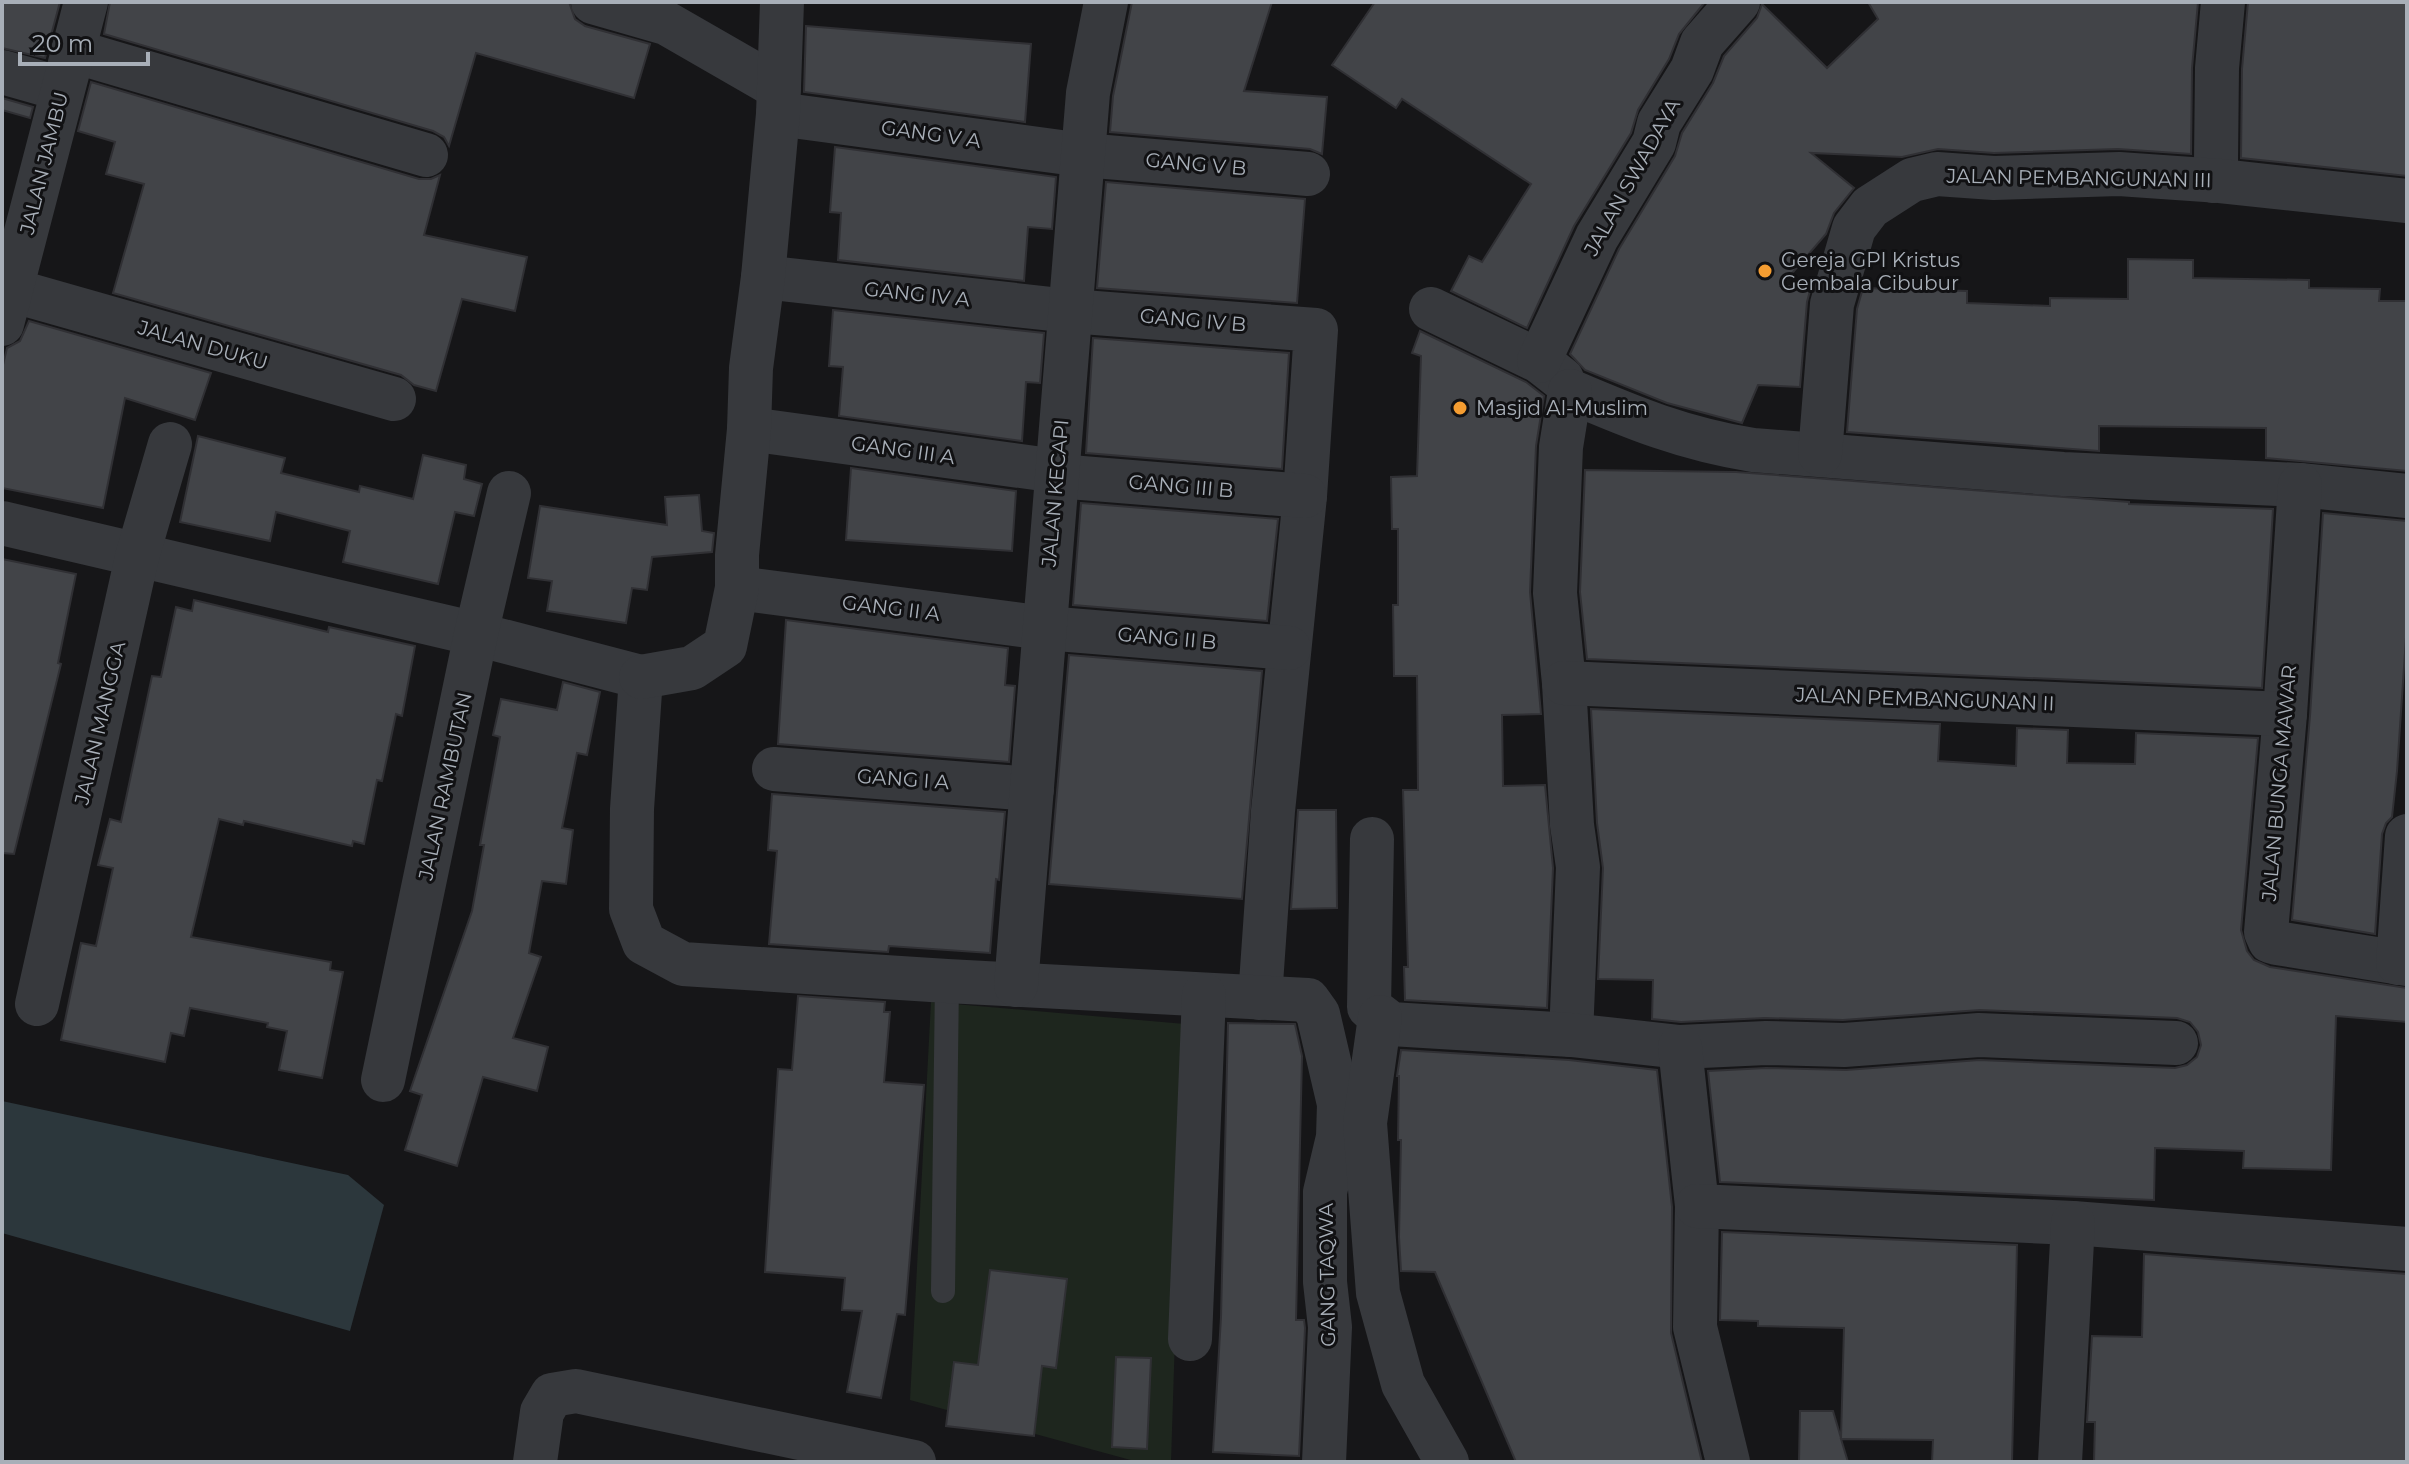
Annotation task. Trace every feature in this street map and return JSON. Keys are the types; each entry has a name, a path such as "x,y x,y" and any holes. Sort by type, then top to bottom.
{"street":[{"name":"JALAN JAMBU","path":"7,307 86,2"},
{"path":"593,2 666,23 778,101"},
{"path":"2,523 476,634 641,677 692,668 725,646 737,588 751,368 763,277 778,101 782,2"},
{"name":"JALAN KECAPI","path":"1016,985 1083,155 1093,56 1106,2"},
{"name":"JALAN SWADAYA","path":"1539,361 1597,237 1654,143 1659,123 1692,70 1702,43 1738,2"},
{"path":"2214,181 2217,68 2223,2"},
{"path":"2,72 67,70 426,155"},
{"name":"GANG V A","path":"778,101 1083,155"},
{"name":"GANG V B","path":"1083,155 1308,174"},
{"name":"JALAN PEMBANGUNAN III","path":"1820,454 1832,304 1854,228 1870,207 1912,180 1937,174 1994,178 2119,174 2407,201"},
{"name":"GANG IV A","path":"763,277 1070,311"},
{"name":"JALAN DUKU","path":"7,307 394,399"},
{"path":"1431,309 1539,361 1559,375 1570,391 1660,429 1707,443 1753,450 2063,474 2300,485 2407,496"},
{"name":"GANG IV B","path":"1070,311 1316,330 1305,496"},
{"path":"1570,391 1561,447 1555,593 1572,825 1578,867 1571,1035"},
{"name":"GANG III A","path":"749,429 1057,473"},
{"name":"JALAN MANGGA","path":"37,1004 137,557 170,444"},
{"name":"GANG III B","path":"1057,473 1305,496"},
{"name":"JALAN BUNGA MAWAR","path":"2300,485 2285,714 2266,928 2268,937 2277,943 2402,964"},
{"name":"JALAN RAMBUTAN","path":"383,1080 476,634 509,493"},
{"path":"641,677 632,809 631,909 644,943 683,964 1260,998 1273,811 1305,496"},
{"name":"GANG II A","path":"737,588 1045,628"},
{"name":"GANG II B","path":"1045,628 1289,648"},
{"name":"JALAN PEMBANGUNAN II","path":"1564,683 2285,714"},
{"name":"GANG I A","path":"774,769 1032,789"},
{"path":"2402,964 2407,836"},
{"path":"1372,839 1369,1007 1391,1024 1571,1035 1680,1047 1766,1043 1844,1045 1979,1035 2176,1043"},
{"path":"1190,1339 1204,995"},
{"name":"GANG TAQWA","path":"1260,998 1308,1000 1318,1014 1339,1104 1338,1137 1325,1192 1325,1282 1330,1327 1324,1462"},
{"path":"1380,1017 1365,1123 1378,1293 1403,1384 1447,1462"},
{"path":"1680,1047 1697,1206 1695,1327 1728,1462"},
{"path":"1697,1206 2073,1223 2407,1249"},
{"path":"2060,1462 2073,1223"},
{"path":"535,1462 542,1412 552,1395 576,1391 759,1445 914,1462"}],"lane":[{"path":"943,1291 947,981"}],"shaded area":[{"path":"931,1002 1185,1024 1171,1462 1138,1462 910,1400"},
{"path":"2,1101 348,1175 384,1205 350,1331 2,1233"}],"building":[{"path":"2,2 60,2 45,58 2,48"},
{"path":"110,2 569,2 575,19 585,26 650,44 634,98 476,53 449,146 444,137 433,131 104,34"},
{"path":"1132,2 1272,2 1244,91 1327,97 1322,154 1310,149 1110,132 1113,96"},
{"path":"1375,2 1705,2 1679,34 1669,59 1638,110 1631,133 1574,226 1527,328 1451,291 1469,256 1482,262 1531,184 1402,99 1396,108 1332,65"},
{"path":"1868,2 2198,2 2192,68 2191,154 2118,149 1994,153 1938,149 1902,157 1811,153 1854,188 1834,213 1826,234 1781,286 1811,287 1800,387 1758,385 1742,423 1667,403 1585,370 1570,354 1619,249 1675,156 1682,133 1713,83 1724,56 1757,18 1762,4 1827,68 1878,19"},
{"path":"2248,2 2407,2 2407,176 2241,158 2242,69"},
{"path":"806,26 1031,44 1025,122 804,92"},
{"path":"91,82 419,179 440,175 424,235 527,257 515,311 462,299 436,391 414,385 401,375 113,293 144,184 106,174 115,142 78,131"},
{"path":"2,98 33,107 30,118 2,110"},
{"path":"835,147 1056,177 1052,229 1028,227 1024,281 838,260 841,213 830,212"},
{"path":"1106,182 1305,199 1297,303 1097,288"},
{"path":"2128,259 2193,260 2193,278 2309,280 2309,288 2380,289 2379,301 2407,301 2407,471 2266,458 2266,428 2099,426 2099,451 1847,432 1857,309 1863,288 1967,291 1967,303 2050,306 2050,298 2128,299"},
{"path":"833,310 1044,333 1040,383 1026,382 1022,441 839,416 843,367 829,366"},
{"path":"29,321 211,373 195,420 125,398 103,508 2,488 2,369 7,348 20,341"},
{"path":"1420,331 1526,382 1544,396 1536,446 1530,592 1541,714 1502,715 1503,786 1545,785 1553,868 1547,1008 1405,1000 1404,967 1408,967 1403,790 1418,790 1417,676 1394,676 1393,605 1398,605 1398,529 1392,529 1391,477 1417,476 1421,356 1412,353"},
{"path":"1093,338 1289,353 1282,469 1086,453"},
{"path":"198,436 285,458 281,473 359,492 360,486 413,499 423,455 466,465 464,479 482,484 474,516 455,512 438,584 343,562 350,531 276,512 270,541 180,522"},
{"path":"851,468 1016,491 1012,551 846,540"},
{"path":"1585,470 1736,472 2129,504 2273,509 2262,688 1587,659 1580,592"},
{"path":"699,495 702,531 714,533 712,552 652,557 647,590 632,588 626,623 547,611 552,581 528,578 540,506 667,525 665,497"},
{"path":"1081,503 1278,519 1267,621 1073,605"},
{"path":"2323,513 2407,521 2407,623 2397,771 2392,817 2382,834 2375,934 2292,920 2310,716"},
{"path":"2,559 76,574 58,663 61,664 14,854 2,853"},
{"path":"194,600 328,632 329,627 415,646 402,716 396,714 382,781 377,780 364,844 353,841 352,846 244,821 243,825 219,819 191,937 331,962 330,970 343,972 322,1078 279,1070 287,1031 267,1027 268,1023 190,1008 184,1036 171,1033 165,1062 61,1040 81,943 96,946 113,868 98,865 110,819 121,822 152,676 161,677 176,607 192,611"},
{"path":"786,620 1008,648 1005,685 1015,686 1009,762 778,744"},
{"path":"1069,655 1262,671 1242,899 1049,884"},
{"path":"563,682 600,692 587,755 577,753 562,828 573,830 566,884 542,881 529,953 541,957 513,1038 548,1047 537,1091 483,1077 457,1166 405,1150 422,1095 410,1091 472,911 484,845 480,845 500,737 493,735 501,699 557,710"},
{"path":"1591,709 1940,724 1938,761 2016,766 2017,728 2068,730 2067,763 2135,764 2136,733 2258,738 2241,930 2247,951 2254,960 2270,967 2407,988 2407,1022 2336,1016 2331,1170 2243,1168 2244,1151 2155,1148 2154,1200 1720,1182 1708,1071 1766,1068 1846,1070 1979,1060 2175,1068 2187,1065 2197,1057 2201,1045 2198,1032 2190,1022 2177,1018 1980,1010 1843,1020 1765,1018 1681,1022 1652,1019 1653,980 1598,979 1603,868 1597,823"},
{"path":"772,794 1005,812 990,953 889,946 888,952 769,944 777,851 768,850"},
{"path":"1298,810 1336,810 1337,908 1291,909"},
{"path":"798,996 885,1002 884,1012 890,1012 884,1082 924,1085 905,1315 897,1314 881,1398 847,1392 862,1311 842,1310 845,1278 765,1272 778,1069 792,1070"},
{"path":"1228,1023 1295,1024 1302,1056 1296,1320 1304,1320 1305,1328 1299,1456 1213,1452 1221,1317"},
{"path":"1401,1050 1569,1060 1657,1070 1672,1207 1671,1333 1702,1462 1516,1462 1435,1272 1401,1271 1401,1140 1398,1140 1397,1076"},
{"path":"1722,1232 2017,1245 2012,1462 1932,1462 1933,1440 1841,1439 1848,1462 1799,1462 1800,1411 1833,1411 1841,1438 1844,1328 1758,1326 1758,1321 1720,1320"},
{"path":"2144,1254 2407,1274 2407,1462 2094,1462 2095,1422 2087,1422 2092,1336 2142,1337"},
{"path":"990,1270 1067,1279 1056,1368 1042,1366 1034,1436 946,1426 954,1362 978,1365"},
{"path":"1116,1357 1151,1358 1147,1449 1112,1447"}],"place":[{"name":"Gereja GPI Kristus Gembala Cibubur","path":"1765,271"},
{"name":"Masjid Al-Muslim","path":"1460,408"}]}
